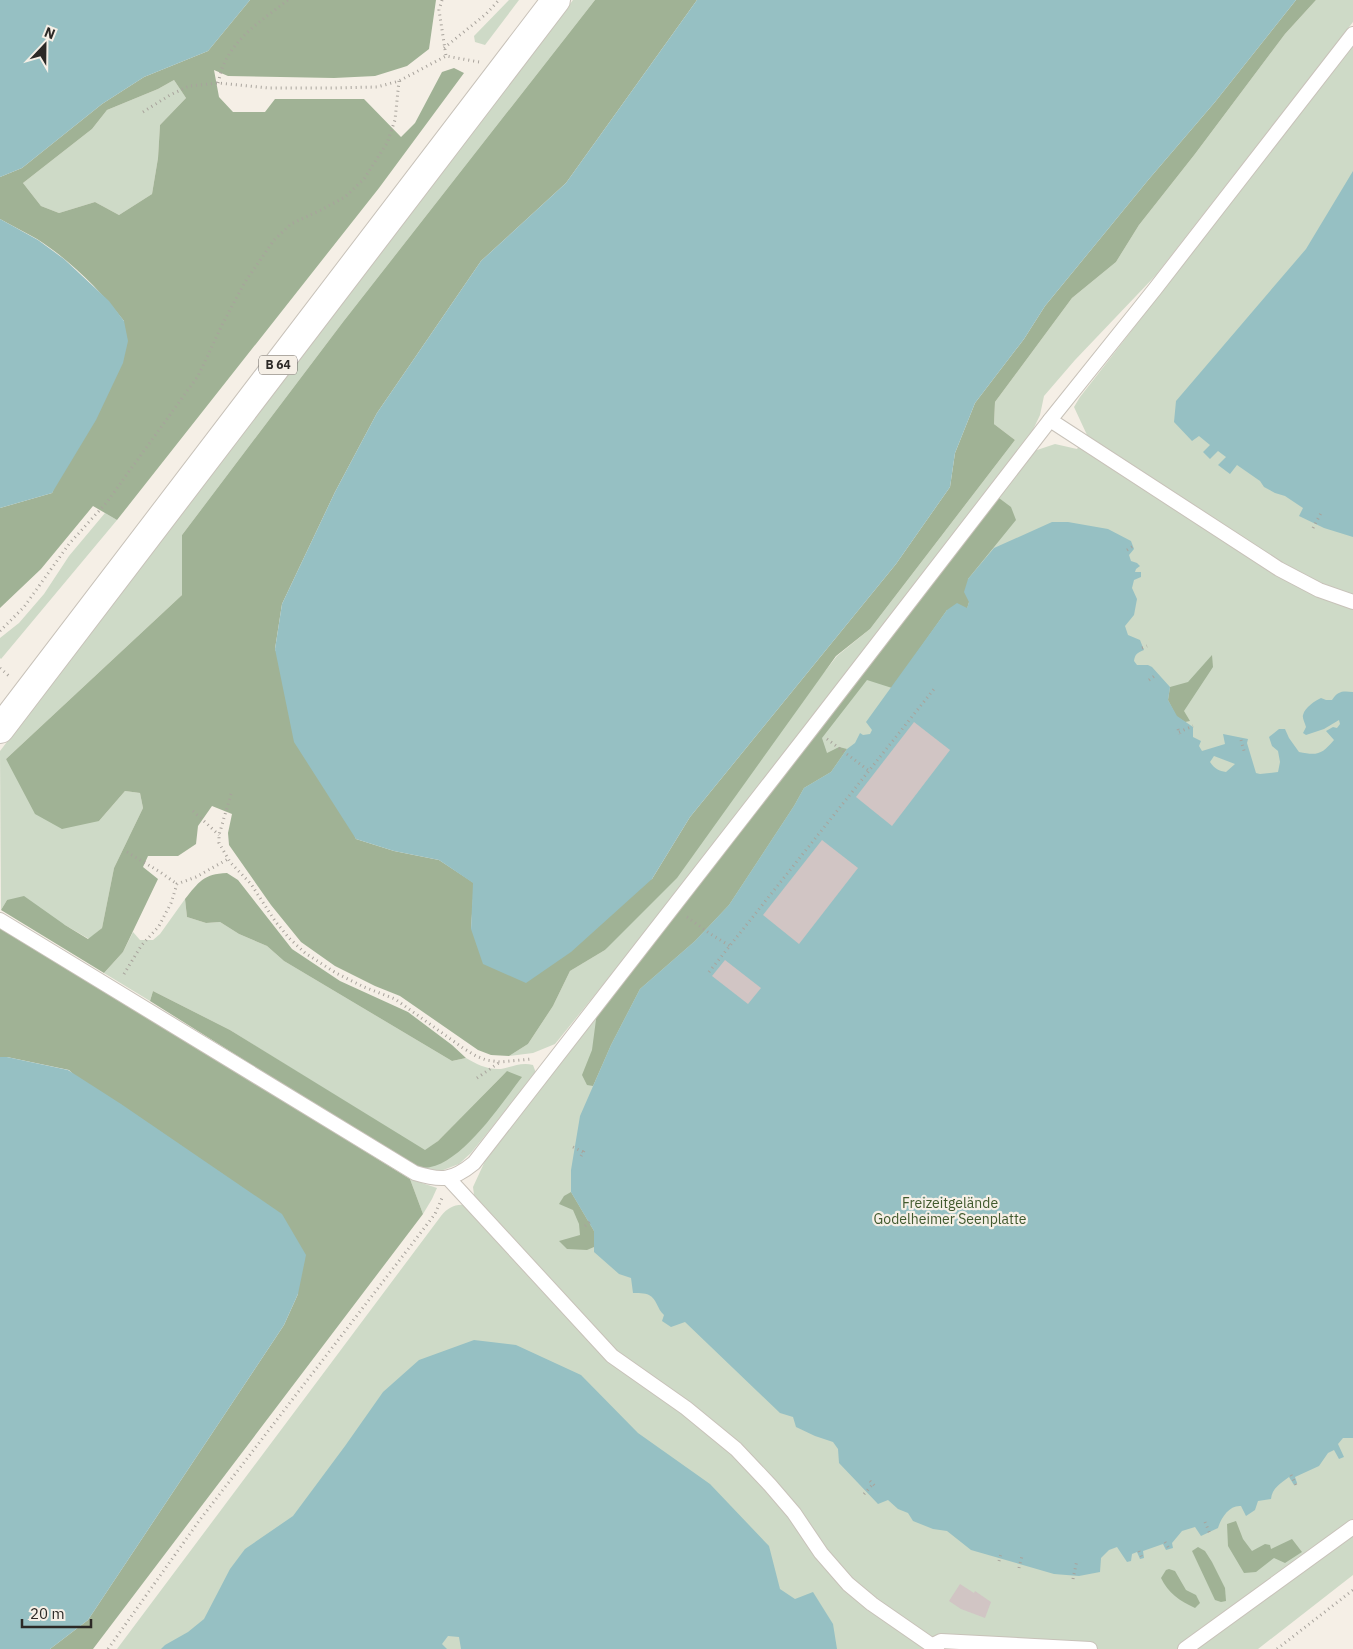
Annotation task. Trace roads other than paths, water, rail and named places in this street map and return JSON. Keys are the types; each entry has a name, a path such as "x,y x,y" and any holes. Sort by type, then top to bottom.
{"main road":[{"name":"B 64","path":"0,729 556,0"}],"lane":[{"path":"0,920 415,1174 436,1180 448,1178 462,1172 474,1163 550,1066 1050,420 1155,289 1353,34"},
{"path":"1050,420 1279,569 1319,590 1353,602"},
{"path":"448,1178 612,1356 686,1408 736,1450 794,1513 821,1553 848,1584 872,1604 935,1647 941,1641 1090,1649"},
{"path":"1185,1649 1353,1527"}],"water":[{"path":"0,0 250,0 208,51 144,77 102,104 22,168 0,177"},
{"path":"697,0 1296,0 1215,102 1045,306 1024,339 975,403 955,453 950,487 896,564 690,817 652,879 571,952 526,983 483,964 471,929 473,883 439,860 394,851 356,839 294,742 275,649 282,604 335,492 377,413 481,261 566,183"},
{"path":"1353,171 1353,537 1324,528 1299,516 1303,508 1285,496 1264,487 1260,481 1237,465 1230,474 1218,465 1226,457 1218,451 1210,459 1203,452 1210,445 1199,436 1192,441 1174,422 1176,401 1306,249"},
{"path":"0,219 38,240 64,259 109,301 124,321 128,341 123,363 96,420 52,493 0,508"},
{"path":"1052,522 1068,522 1108,529 1131,541 1134,549 1129,555 1131,561 1140,566 1135,572 1141,572 1141,577 1134,580 1132,588 1137,599 1134,615 1125,626 1128,635 1140,640 1144,650 1137,654 1134,661 1137,665 1152,667 1170,687 1168,700 1177,716 1193,727 1193,737 1201,741 1199,746 1202,751 1225,744 1223,734 1248,739 1247,743 1256,773 1278,772 1280,762 1278,751 1272,746 1269,737 1279,729 1285,729 1299,752 1315,754 1323,751 1334,740 1326,731 1333,727 1337,728 1340,724 1339,720 1324,729 1306,735 1303,733 1306,727 1303,718 1304,712 1310,705 1321,698 1332,700 1341,692 1353,692 1353,1438 1343,1438 1338,1444 1344,1457 1339,1459 1334,1450 1328,1453 1319,1466 1295,1477 1297,1483 1294,1485 1289,1477 1283,1481 1275,1489 1271,1499 1258,1501 1255,1510 1246,1516 1241,1506 1237,1506 1223,1516 1218,1528 1201,1536 1195,1527 1182,1531 1172,1543 1173,1548 1166,1550 1163,1544 1143,1551 1144,1558 1140,1559 1137,1552 1132,1554 1131,1561 1127,1562 1117,1547 1109,1550 1101,1558 1100,1572 1079,1576 1054,1574 971,1550 947,1531 933,1529 913,1521 908,1513 898,1509 888,1500 878,1504 839,1463 838,1449 833,1442 796,1427 793,1417 780,1413 685,1322 671,1327 662,1321 664,1315 652,1297 633,1293 631,1278 619,1274 594,1252 594,1231 571,1192 571,1170 580,1116 611,1045 640,989 695,941 729,905 804,788 831,772 847,749 855,743 860,733 863,735 870,734 872,730 866,722 947,610 957,603 967,608 969,602 964,592 968,579 994,548","holes":["1214,756 1235,764 1226,772 1217,769 1210,762"]},
{"path":"0,1057 68,1070 121,1104 282,1214 306,1255 298,1294 284,1325 88,1620 50,1649 0,1649"},
{"path":"474,1340 516,1345 581,1375 638,1433 710,1484 769,1546 780,1589 795,1599 813,1592 833,1624 837,1649 461,1649 459,1637 448,1636 442,1644 447,1649 161,1649 188,1632 204,1619 230,1569 245,1549 293,1516 383,1392 419,1360"}],"park label":[{"name":"Freizeitgelände Godelheimer Seenplatte","path":"950,1212"}]}
